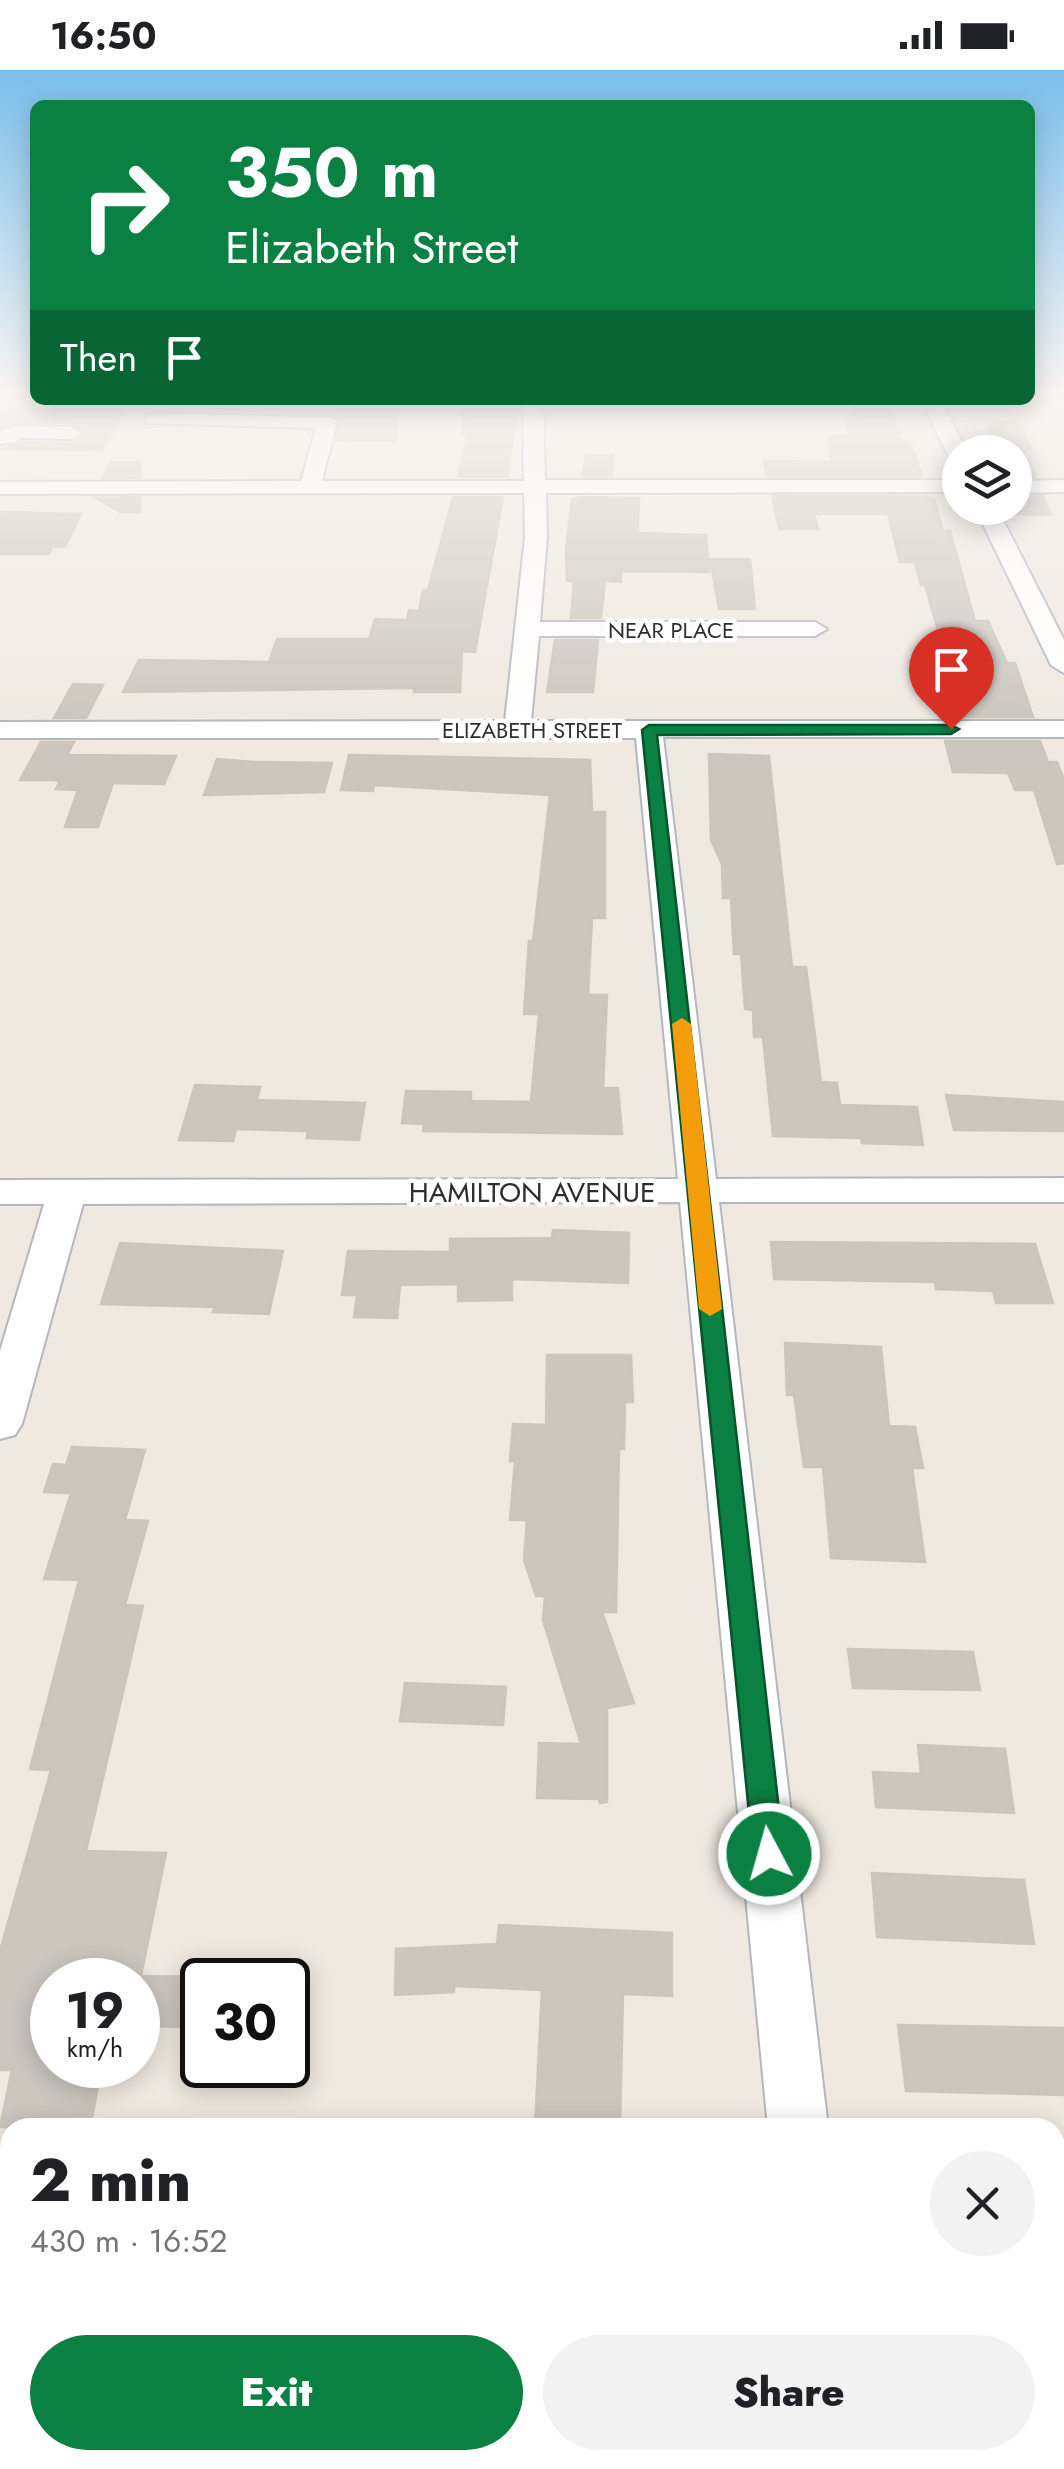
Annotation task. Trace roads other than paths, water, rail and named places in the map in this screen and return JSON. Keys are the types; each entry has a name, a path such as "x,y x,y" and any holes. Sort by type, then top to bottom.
{"street":[{"path":"0,503 86,503"},
{"path":"517,731 536,503"},
{"path":"994,525 1064,665"},
{"name":"NEAR PLACE","path":"526,629 815,629"},
{"name":"ELIZABETH STREET","path":"0,730 1064,729"},
{"path":"649,730 797,2118"},
{"name":"HAMILTON AVENUE","path":"0,1192 1064,1190"},
{"path":"0,1424 68,1192"}]}
